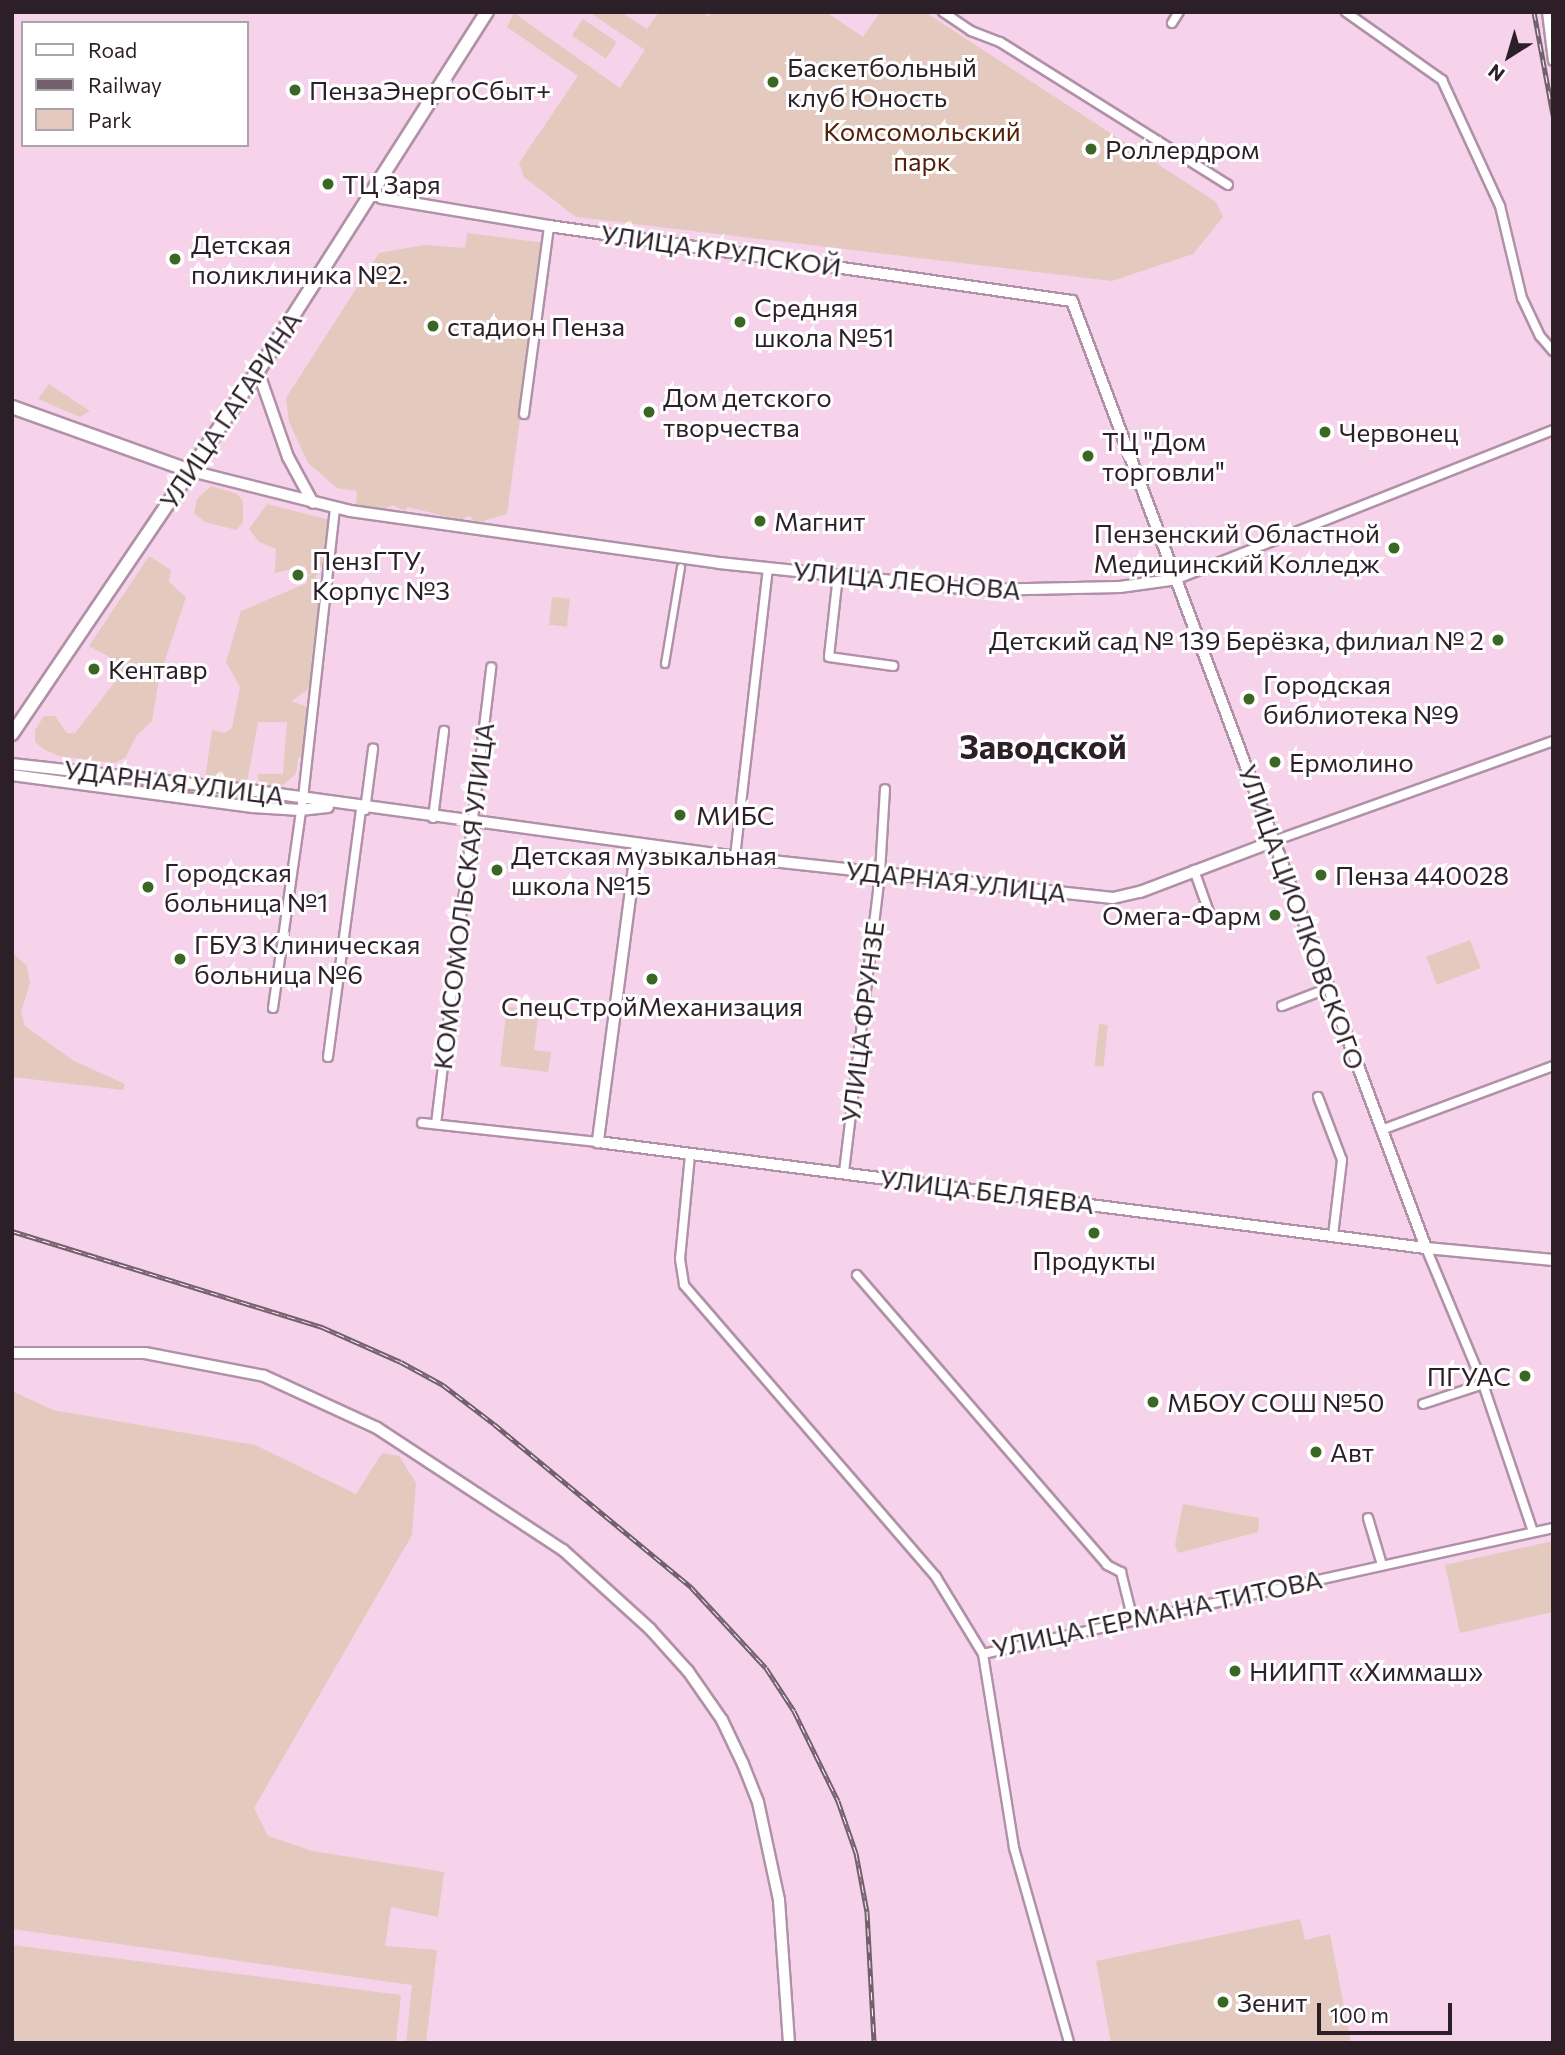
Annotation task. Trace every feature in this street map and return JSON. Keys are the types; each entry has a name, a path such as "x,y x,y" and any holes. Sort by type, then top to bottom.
{"main road":[{"name":"УЛИЦА ГАГАРИНА","path":"12,734 258,371 487,12"},
{"name":"УЛИЦА КРУПСКОЙ","path":"370,192 382,198 549,226 1072,301"},
{"name":"УЛИЦА ЦИОЛКОВСКОГО","path":"1072,301 1426,1248"},
{"path":"12,407 191,471"},
{"name":"УЛИЦА ЛЕОНОВА","path":"191,471 335,508 768,568 982,590 1120,587 1177,579"},
{"name":"УЛИЦА БЕЛЯЕВА","path":"1426,1248 1553,1260"},
{"path":"12,1353 145,1353 264,1376 377,1428 563,1550 650,1629 688,1671 722,1720 743,1763 758,1802 779,1899 789,2043"}],"street":[{"path":"943,12 971,31 1000,42 1228,186"},
{"path":"1172,23 1180,12"},
{"path":"1346,12 1442,80 1500,206 1522,298 1540,336 1553,351"},
{"path":"1547,12 1553,61"},
{"path":"524,414 549,226"},
{"path":"258,371 288,457 317,504"},
{"name":"УЛИЦА ЛЕОНОВА","path":"1177,579 1553,430"},
{"path":"273,1008 303,798 335,508"},
{"path":"665,664 681,567"},
{"path":"735,858 768,568"},
{"path":"838,575 829,657 893,666"},
{"name":"КОМСОМОЛЬСКАЯ УЛИЦА","path":"436,1124 491,667"},
{"path":"433,818 444,731"},
{"name":"УДАРНАЯ УЛИЦА","path":"12,765 303,798 335,806 735,858 1113,898 1553,741"},
{"path":"328,1057 373,750"},
{"path":"12,765 12,775"},
{"name":"УДАРНАЯ УЛИЦА","path":"12,775 300,810 335,806"},
{"name":"УЛИЦА ФРУНЗЕ","path":"844,1172 880,873 885,789"},
{"path":"598,1142 637,844"},
{"path":"1194,870 1210,915"},
{"path":"1282,1006 1329,988"},
{"path":"1381,1130 1553,1066"},
{"path":"1318,1097 1342,1160 1333,1235"},
{"name":"УЛИЦА БЕЛЯЕВА","path":"422,1123 844,1172 1426,1248"},
{"name":"УЛИЦА ГЕРМАНА ТИТОВА","path":"690,1154 680,1247 684,1285 936,1577 983,1654 1553,1528"},
{"name":"УЛИЦА ЦИОЛКОВСКОГО","path":"1426,1248 1483,1384 1533,1532"},
{"path":"857,1276 1107,1565 1121,1572 1133,1620"},
{"path":"1423,1404 1483,1384"},
{"path":"1368,1518 1382,1565"},
{"path":"983,1654 1014,1848 1069,2043"}],"green space":[{"name":"Комсомольский парк","path":"589,12 621,12 647,29 659,12 702,12 709,17 712,12 826,12 863,37 880,12 925,12 1216,202 1223,217 1193,254 1112,281 576,217 524,177 519,163 578,76 507,27 514,13 620,88 645,50"},
{"path":"583,19 617,42 606,59 572,36"},
{"name":"стадион Пенза","path":"467,233 544,243 507,514 476,523 469,516 460,520 408,507 404,511 393,505 384,509 356,507 357,491 337,488 308,463 289,422 286,398 379,253 424,245 465,248"},
{"path":"49,384 90,411 80,417 38,399"},
{"path":"211,486 237,494 243,501 243,523 236,530 205,522 194,513 197,499"},
{"path":"267,504 326,519 331,525 323,563 315,578 322,590 312,686 292,701 309,708 305,752 298,759 296,774 273,793 262,792 257,774 283,774 287,722 258,722 246,788 207,783 205,779 212,730 225,733 232,728 240,687 226,662 241,611 307,583 305,566 275,573 276,549 259,542 249,529"},
{"path":"149,556 171,570 169,582 186,597 159,678 152,721 137,735 125,758 114,763 59,756 45,750 35,742 35,730 44,716 55,716 67,733 75,733 122,673 115,660 89,646"},
{"path":"552,597 570,599 567,627 549,625"},
{"path":"21,770 285,799 290,802 286,805"},
{"path":"1470,940 1481,968 1437,985 1426,957"},
{"path":"12,952 27,966 30,983 21,1012 25,1026 74,1061 125,1084 123,1090 12,1077"},
{"path":"507,1007 539,1010 534,1050 551,1052 548,1072 500,1066"},
{"path":"1099,1024 1108,1025 1104,1067 1095,1066"},
{"path":"12,1391 53,1410 255,1445 356,1494 382,1453 399,1456 416,1483 412,1535 254,1808 268,1836 312,1851 444,1872 438,1917 391,1907 385,1946 437,1950 426,2043 406,2043 412,1985 12,1929"},
{"path":"1183,1504 1259,1518 1258,1532 1178,1553 1175,1545"},
{"path":"1553,1541 1553,1612 1460,1633 1445,1565"},
{"name":"Зенит","path":"1300,1919 1305,1940 1330,1934 1351,2043 1111,2043 1096,1961"},
{"path":"12,1945 401,1995 396,2043 12,2043"}],"railway":[{"path":"1534,12 1553,115"},
{"path":"12,1231 322,1327 401,1362 443,1385 494,1424 691,1587 766,1668 794,1711 838,1801 856,1853 867,1912 874,2043"}],"place":[{"name":"Баскетбольный клуб Юность","path":"773,82"},
{"name":"ПензаЭнергоСбыт+","path":"295,90"},
{"name":"Роллердром","path":"1091,149"},
{"name":"ТЦ Заря","path":"328,184"},
{"name":"Детская поликлиника №2.","path":"175,259"},
{"name":"Средняя школа №51","path":"740,322"},
{"name":"стадион Пенза","path":"433,326"},
{"name":"Дом детского творчества","path":"649,412"},
{"name":"Червонец","path":"1325,432"},
{"name":"ТЦ \"Дом торговли\"","path":"1088,456"},
{"name":"Магнит","path":"760,521"},
{"name":"Пензенский Областной Медицинский Колледж","path":"1394,548"},
{"name":"ПензГТУ, Корпус №3","path":"298,575"},
{"name":"Детский сад № 139 Берёзка, филиал № 2","path":"1498,640"},
{"name":"Кентавр","path":"94,669"},
{"name":"Городская библиотека №9","path":"1249,699"},
{"name":"Ермолино","path":"1275,762"},
{"name":"МИБС","path":"680,815"},
{"name":"Детская музыкальная школа №15","path":"497,870"},
{"name":"Пенза 440028","path":"1321,875"},
{"name":"Городская больница №1","path":"148,887"},
{"name":"Омега-Фарм","path":"1275,915"},
{"name":"ГБУЗ Клиническая больница №6","path":"180,959"},
{"name":"СпецСтройМеханизация","path":"652,979"},
{"name":"Продукты","path":"1094,1233"},
{"name":"ПГУАС","path":"1525,1376"},
{"name":"МБОУ СОШ №50","path":"1153,1402"},
{"name":"Авт","path":"1316,1452"},
{"name":"НИИПТ «Химмаш»","path":"1235,1671"},
{"name":"Зенит","path":"1223,2002"}],"district":[{"name":"Заводской","path":"1043,746"}]}
